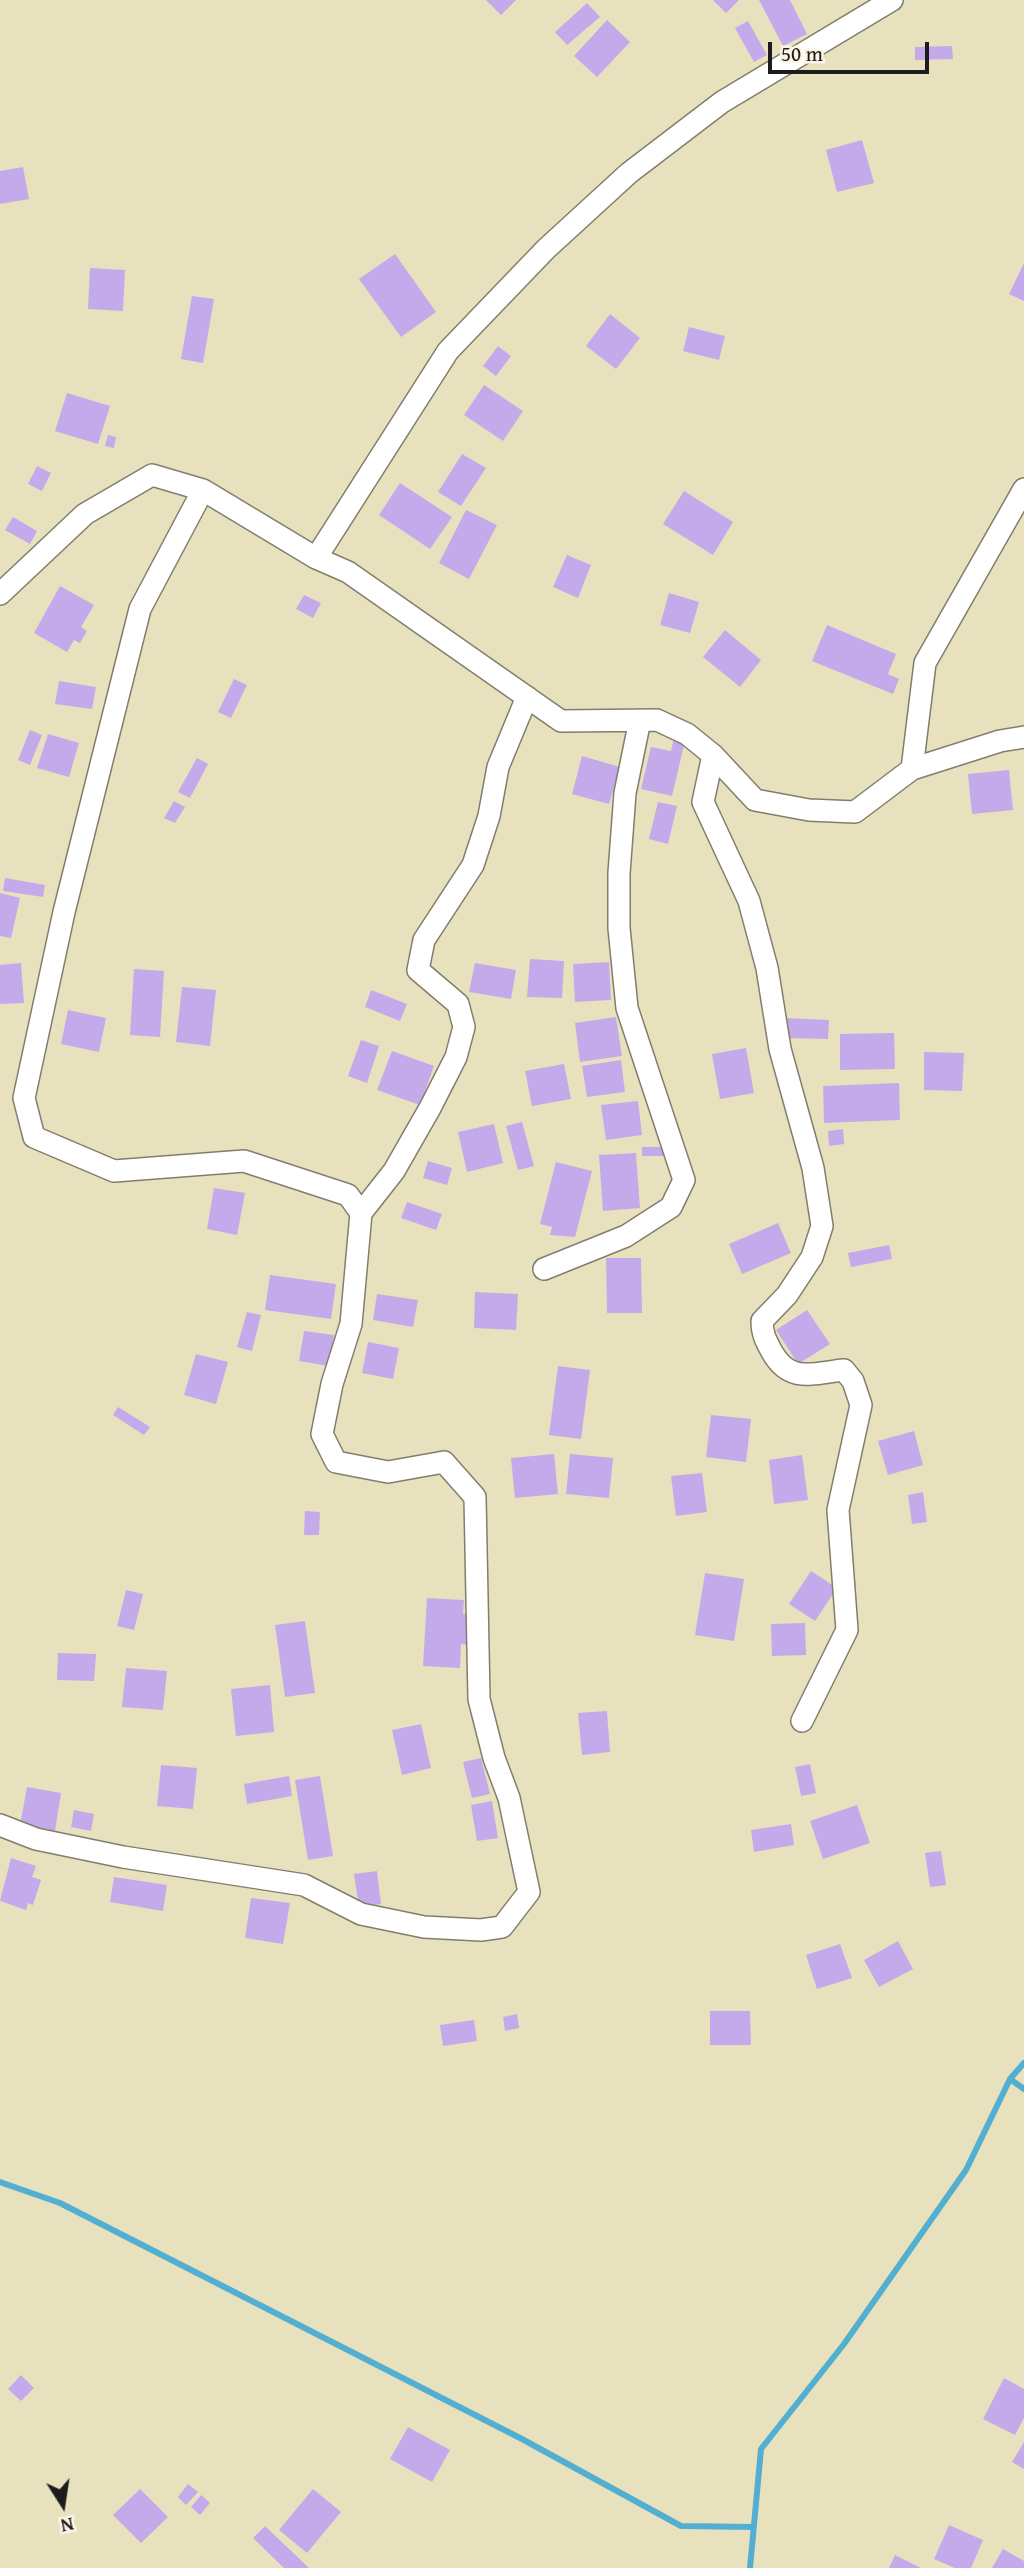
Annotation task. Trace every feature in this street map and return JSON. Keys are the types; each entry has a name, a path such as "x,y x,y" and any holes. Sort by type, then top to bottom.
{"street":[{"path":"316,558 449,351 547,249 629,173 722,102 892,0"},
{"path":"0,594 85,514 152,475 203,490 316,558 348,572 561,721 657,720 687,734 713,755 755,800 809,810 855,812 912,769 1000,741 1024,737"},
{"path":"912,769 925,663 1024,489"},
{"path":"203,490 140,609 64,912 24,1098 34,1137 114,1171 244,1161 348,1195 361,1213"},
{"path":"0,1825 36,1839 111,1854 304,1885 361,1914 425,1927 481,1930 502,1927 529,1892 509,1798 494,1758 480,1699 475,1497 444,1462 388,1472 336,1462 322,1434 332,1384 351,1324 361,1213 394,1171 456,1057 464,1027 458,1004 418,970 424,940 473,865 489,816 498,767 527,697"},
{"path":"544,1269 626,1236 671,1207 684,1180 626,1008 619,928 619,873 625,793 640,720"},
{"path":"713,755 703,802 749,901 767,968 780,1049 813,1168 822,1226 812,1257 787,1295 762,1321 762,1334 780,1366 794,1374 844,1370 853,1381 861,1405 838,1510 847,1630 802,1721"}],"building":[{"path":"486,0 516,0 501,15"},
{"path":"713,0 739,0 726,13"},
{"path":"759,0 790,0 807,34 783,46"},
{"path":"587,3 600,17 567,45 555,32"},
{"path":"607,20 630,42 597,77 574,56"},
{"path":"748,21 767,55 754,62 735,28"},
{"path":"952,46 953,59 915,60 915,47"},
{"path":"862,140 874,183 837,192 826,150"},
{"path":"23,167 29,199 0,204 0,171"},
{"path":"395,254 436,312 401,337 359,279"},
{"path":"1024,263 1024,301 1009,294"},
{"path":"90,268 125,270 123,311 88,309"},
{"path":"192,296 214,299 203,363 181,359"},
{"path":"610,314 640,338 616,369 586,346"},
{"path":"689,327 725,336 719,360 683,351"},
{"path":"498,346 511,356 496,376 483,366"},
{"path":"484,385 523,411 503,441 464,415"},
{"path":"67,393 110,406 98,444 55,431"},
{"path":"108,435 116,437 114,448 105,446"},
{"path":"462,454 486,468 461,506 438,492"},
{"path":"37,466 51,473 42,491 28,484"},
{"path":"400,483 452,517 430,549 379,515"},
{"path":"684,491 733,522 713,555 663,524"},
{"path":"466,510 497,525 469,579 439,563"},
{"path":"13,517 37,531 30,544 5,530"},
{"path":"567,555 591,565 578,598 553,587"},
{"path":"60,586 94,605 81,627 87,631 80,643 74,640 67,652 34,633"},
{"path":"669,593 699,602 690,633 660,625"},
{"path":"304,595 321,603 313,618 296,609"},
{"path":"827,625 896,654 888,674 899,679 893,694 812,661"},
{"path":"725,630 761,660 740,687 703,657"},
{"path":"234,679 247,685 231,718 218,712"},
{"path":"59,681 96,687 92,709 55,704"},
{"path":"30,730 42,735 30,765 18,760"},
{"path":"48,734 79,743 69,777 37,768"},
{"path":"674,738 685,741 672,796 641,789 651,747 671,751"},
{"path":"582,756 620,767 609,804 572,794"},
{"path":"197,758 208,764 190,798 178,792"},
{"path":"1009,770 1013,810 972,814 968,774"},
{"path":"174,801 185,807 175,823 164,818"},
{"path":"658,802 677,806 668,844 649,839"},
{"path":"5,878 45,885 43,897 3,891"},
{"path":"0,893 20,898 11,938 0,936"},
{"path":"530,959 564,961 562,998 527,997"},
{"path":"609,962 611,1000 575,1002 573,964"},
{"path":"21,963 24,1003 0,1004 0,965"},
{"path":"475,963 516,970 511,999 469,992"},
{"path":"134,969 164,971 160,1037 130,1035"},
{"path":"182,987 216,990 210,1046 176,1042"},
{"path":"371,990 407,1004 400,1021 365,1007"},
{"path":"68,1010 106,1018 99,1052 61,1044"},
{"path":"616,1017 622,1056 580,1062 575,1023"},
{"path":"784,1018 829,1020 828,1039 784,1038"},
{"path":"894,1033 895,1069 840,1070 840,1034"},
{"path":"361,1040 379,1046 367,1083 348,1076"},
{"path":"746,1048 754,1093 720,1099 712,1054"},
{"path":"392,1051 434,1066 420,1105 377,1090"},
{"path":"924,1052 964,1053 962,1091 924,1090"},
{"path":"621,1060 625,1092 587,1097 582,1066"},
{"path":"564,1064 571,1099 532,1106 525,1071"},
{"path":"899,1083 900,1120 824,1123 823,1086"},
{"path":"638,1101 642,1135 606,1140 601,1105"},
{"path":"522,1122 534,1166 518,1170 506,1126"},
{"path":"494,1124 503,1163 467,1172 458,1132"},
{"path":"843,1129 844,1144 829,1146 828,1131"},
{"path":"642,1147 664,1147 664,1156 642,1156"},
{"path":"636,1153 640,1208 603,1211 599,1155"},
{"path":"428,1161 452,1168 447,1185 423,1178"},
{"path":"556,1162 592,1171 575,1237 550,1235 552,1227 540,1224"},
{"path":"214,1188 245,1193 237,1235 207,1229"},
{"path":"407,1202 442,1214 436,1230 401,1218"},
{"path":"778,1223 791,1253 742,1274 729,1244"},
{"path":"889,1245 892,1259 851,1267 848,1253"},
{"path":"606,1258 641,1258 642,1313 607,1313"},
{"path":"270,1275 336,1284 331,1319 265,1310"},
{"path":"475,1292 518,1294 516,1330 474,1328"},
{"path":"377,1294 418,1300 413,1327 373,1320"},
{"path":"807,1310 830,1344 798,1364 776,1330"},
{"path":"247,1312 261,1315 252,1351 237,1347"},
{"path":"304,1331 334,1335 329,1366 299,1361"},
{"path":"368,1342 399,1348 393,1379 362,1373"},
{"path":"196,1354 228,1362 216,1404 184,1395"},
{"path":"558,1366 590,1370 581,1439 549,1435"},
{"path":"118,1407 150,1427 144,1435 113,1415"},
{"path":"711,1415 751,1419 746,1462 706,1457"},
{"path":"914,1431 923,1465 888,1475 878,1441"},
{"path":"554,1454 558,1494 515,1498 511,1458"},
{"path":"570,1454 613,1458 609,1498 566,1494"},
{"path":"802,1455 808,1500 774,1504 769,1460"},
{"path":"702,1473 707,1512 676,1516 671,1476"},
{"path":"923,1492 927,1522 912,1524 908,1495"},
{"path":"305,1511 320,1512 319,1535 304,1535"},
{"path":"811,1571 837,1588 815,1621 789,1604"},
{"path":"705,1573 744,1579 734,1641 695,1635"},
{"path":"126,1590 143,1594 134,1630 117,1626"},
{"path":"427,1598 464,1600 463,1614 470,1614 468,1645 461,1644 460,1668 423,1666"},
{"path":"305,1621 315,1693 285,1697 275,1625"},
{"path":"805,1623 806,1655 772,1656 771,1624"},
{"path":"58,1653 96,1654 94,1681 57,1680"},
{"path":"126,1668 167,1671 163,1710 122,1707"},
{"path":"270,1685 274,1732 236,1736 231,1689"},
{"path":"607,1711 610,1752 582,1755 578,1713"},
{"path":"421,1724 431,1768 402,1775 392,1730"},
{"path":"481,1758 490,1794 472,1798 463,1762"},
{"path":"810,1764 816,1793 801,1796 795,1767"},
{"path":"161,1765 197,1768 193,1809 157,1806"},
{"path":"289,1776 292,1796 247,1804 244,1784"},
{"path":"320,1776 333,1856 308,1860 295,1780"},
{"path":"27,1787 61,1793 55,1831 20,1825"},
{"path":"492,1801 498,1838 477,1841 471,1805"},
{"path":"857,1805 870,1843 823,1859 810,1821"},
{"path":"74,1810 94,1814 91,1831 71,1827"},
{"path":"791,1824 794,1845 754,1852 751,1830"},
{"path":"941,1851 946,1885 930,1887 925,1853"},
{"path":"11,1858 36,1866 32,1877 41,1880 33,1905 28,1903 26,1910 0,1901"},
{"path":"377,1871 381,1904 359,1907 354,1874"},
{"path":"114,1877 167,1885 163,1911 110,1902"},
{"path":"251,1898 290,1903 283,1944 245,1938"},
{"path":"898,1941 913,1969 879,1987 864,1960"},
{"path":"840,1944 852,1978 817,1989 806,1955"},
{"path":"710,2011 750,2011 751,2045 710,2045"},
{"path":"517,2014 519,2028 505,2031 503,2017"},
{"path":"474,2020 477,2041 443,2046 440,2025"},
{"path":"21,2375 34,2388 21,2401 8,2389"},
{"path":"1004,2378 1024,2389 1024,2418 1015,2435 983,2419"},
{"path":"408,2427 450,2450 432,2482 390,2459"},
{"path":"1024,2442 1024,2469 1012,2462"},
{"path":"188,2484 198,2492 186,2505 178,2497"},
{"path":"140,2489 168,2517 141,2543 113,2515"},
{"path":"313,2489 341,2512 307,2553 279,2530"},
{"path":"201,2495 210,2503 200,2515 191,2507"},
{"path":"949,2525 983,2540 971,2568 955,2568 934,2559"},
{"path":"265,2526 309,2568 284,2568 253,2538"},
{"path":"1003,2549 1024,2561 1024,2568 992,2568"},
{"path":"895,2555 921,2568 889,2568"}],"waterway":[{"path":"750,2568 761,2449 844,2344 966,2170 1010,2079 1024,2063"},
{"path":"1010,2079 1024,2089"},
{"path":"0,2182 60,2203 522,2439 681,2526 752,2527"}]}
